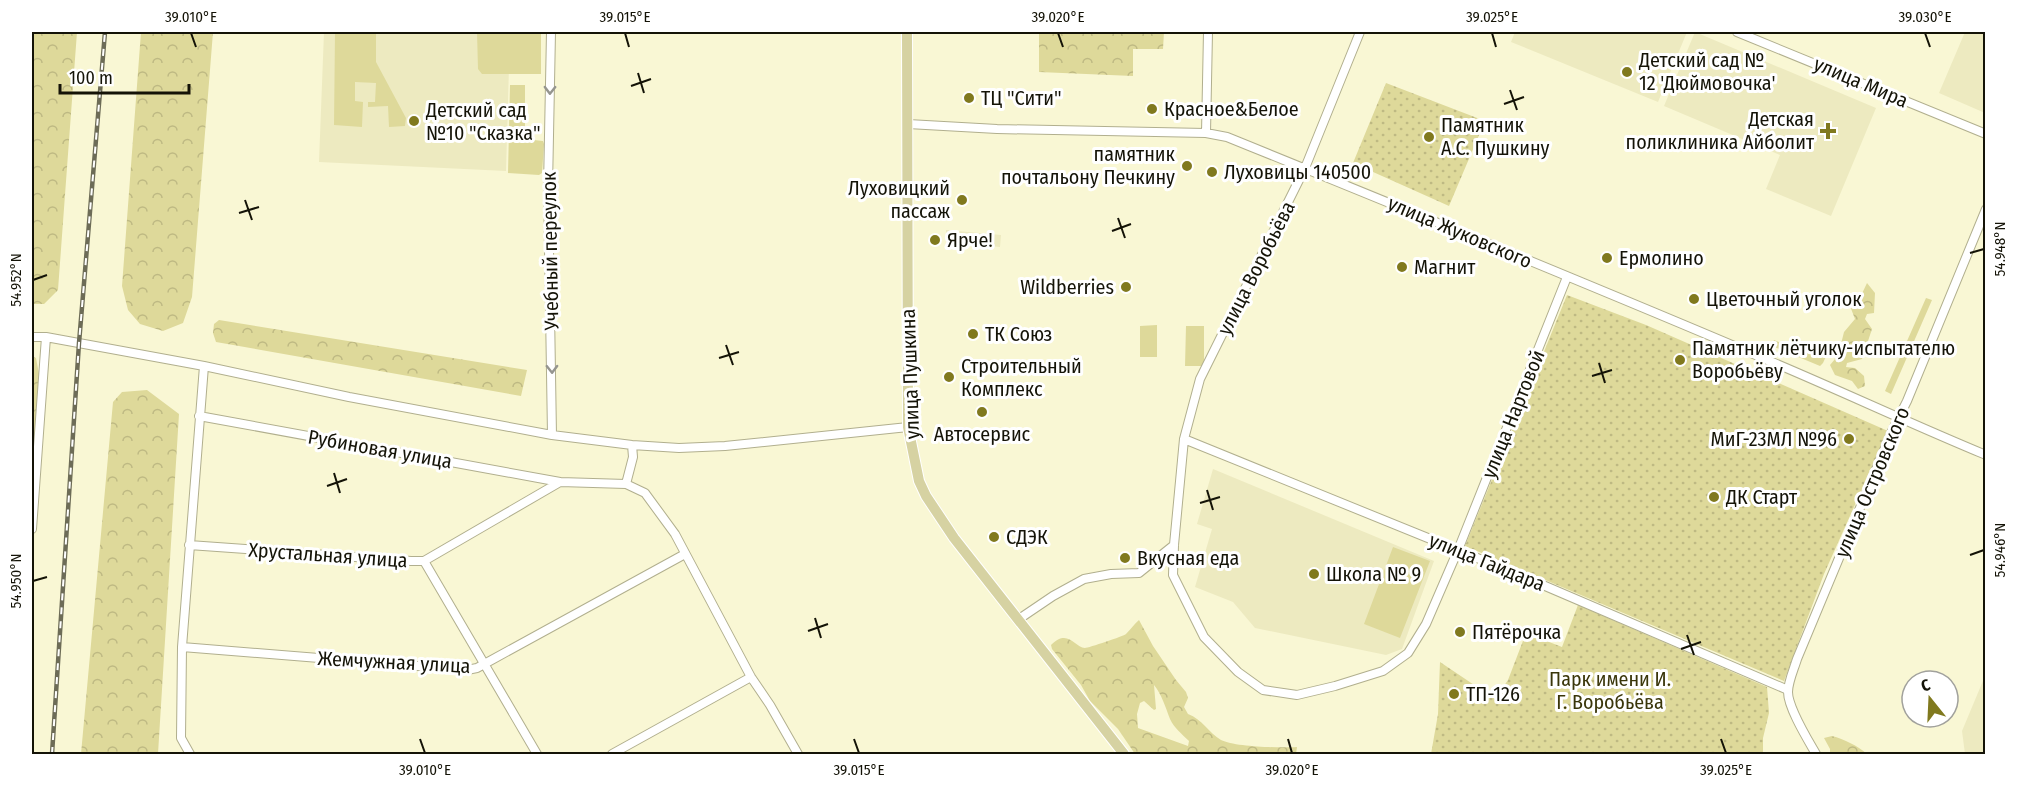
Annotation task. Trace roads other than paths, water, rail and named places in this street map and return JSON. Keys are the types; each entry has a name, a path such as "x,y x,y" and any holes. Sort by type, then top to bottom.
{"main road":[{"name":"улица Пушкина","path":"907,32 908,427 919,482 954,538 1124,754"}],"street":[{"name":"Учебный переулок","path":"551,32 548,187 552,435"},
{"path":"1206,133 1208,32"},
{"name":"улица Воробьёва","path":"1174,545 1184,439 1200,379 1305,168 1360,32"},
{"name":"улица Мира","path":"1737,32 1986,134"},
{"name":"улица Жуковского","path":"908,124 997,129 1206,133 1227,137 1768,360 1986,455"},
{"name":"улица Островского","path":"1788,690 1797,659 1898,418 1911,393 1986,209"},
{"name":"улица Нартовой","path":"1174,545 1173,575 1204,637 1238,672 1263,690 1297,695 1383,671 1408,653 1426,624 1567,277"},
{"path":"32,337 46,337 204,366 349,398 552,435 632,445 679,448 725,446 908,427"},
{"path":"32,529 46,337"},
{"path":"190,754 181,738 182,647 204,366"},
{"name":"Рубиновая улица","path":"199,417 560,482"},
{"name":"улица Гайдара","path":"1184,439 1458,550 1788,690"},
{"path":"626,484 633,457 632,445"},
{"path":"560,482 626,484 645,493 675,534 751,677 798,754"},
{"name":"Хрустальная улица","path":"189,545 424,561 560,482"},
{"path":"1019,619 1084,579 1111,574 1139,573 1174,545"},
{"name":"Жемчужная улица","path":"182,647 467,670 485,665 685,554"},
{"path":"424,561 537,754"},
{"path":"612,754 751,677"},
{"path":"1788,690 1799,724 1816,754"}],"railway":[{"path":"52,754 79,343 105,32"}],"place":[{"name":"Детский сад № 12 'Дюймовочка'","path":"1627,72"},
{"name":"ТЦ \"Сити\"","path":"969,98"},
{"name":"Красное&Белое","path":"1152,109"},
{"name":"Детский сад №10 \"Сказка\"","path":"414,121"},
{"name":"Детская поликлиника Айболит","path":"1828,131"},
{"name":"Памятник А.С. Пушкину","path":"1429,137"},
{"name":"памятник почтальону Печкину","path":"1187,166"},
{"name":"Луховицы 140500","path":"1212,172"},
{"name":"Луховицкий пассаж","path":"962,200"},
{"name":"Ярче!","path":"935,240"},
{"name":"Ермолино","path":"1607,258"},
{"name":"Магнит","path":"1402,267"},
{"name":"Wildberries","path":"1126,287"},
{"name":"Цветочный уголок","path":"1694,299"},
{"name":"ТК Союз","path":"973,334"},
{"name":"Памятник лётчику-испытателю Воробьёву","path":"1680,360"},
{"name":"Строительный Комплекс","path":"949,377"},
{"name":"Автосервис","path":"982,412"},
{"name":"МиГ-23МЛ №96","path":"1849,439"},
{"name":"ДК Старт","path":"1714,497"},
{"name":"СДЭК","path":"994,537"},
{"name":"Вкусная еда","path":"1125,558"},
{"name":"Школа № 9","path":"1314,574"},
{"name":"Пятёрочка","path":"1460,632"},
{"name":"ТП-126","path":"1454,694"}],"park label":[{"name":"Парк имени И. Г. Воробьёва","path":"1610,690"}]}
